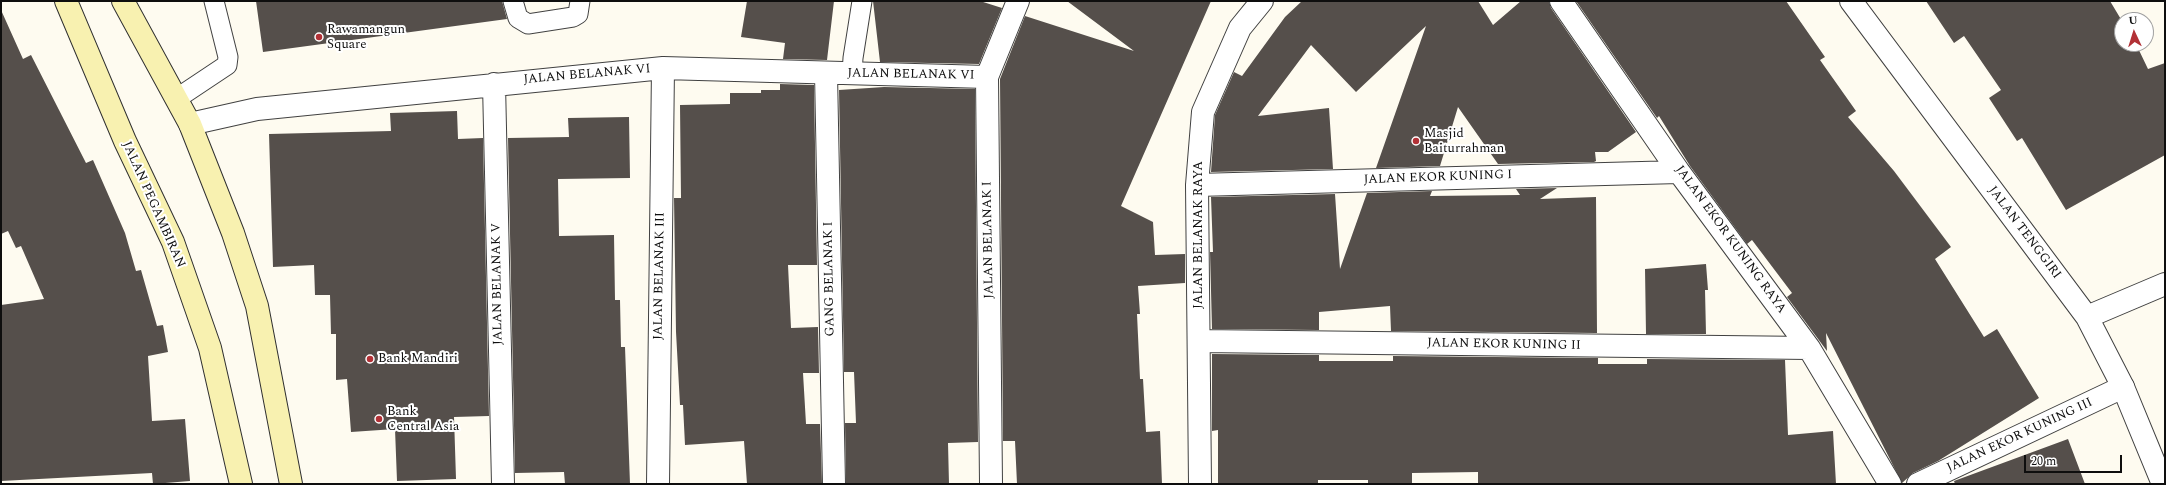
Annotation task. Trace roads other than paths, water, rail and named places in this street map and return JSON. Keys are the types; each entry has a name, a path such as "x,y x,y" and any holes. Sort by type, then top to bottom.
{"main road":[{"name":"JALAN PEGAMBIRAN","path":"66,1 125,141 173,242 210,348 241,484"},
{"path":"123,1 190,124 234,233 257,306 291,484"}],"street":[{"name":"JALAN BELANAK I","path":"992,484 987,77 1018,1"},
{"name":"JALAN BELANAK RAYA","path":"1200,484 1200,342 1197,185 1203,112 1240,28 1262,1"},
{"name":"JALAN EKOR KUNING RAYA","path":"1561,1 1679,172 1809,348 1890,484"},
{"name":"JALAN TENGGIRI","path":"1851,1 2087,317 2123,387 2163,484"},
{"name":"JALAN BELANAK VI","path":"190,124 257,109 663,68 987,77"},
{"name":"JALAN BELANAK III","path":"658,484 663,68"},
{"name":"GANG BELANAK I","path":"826,73 834,484"},
{"name":"JALAN BELANAK V","path":"494,84 503,484"},
{"name":"JALAN EKOR KUNING I","path":"1197,185 1679,172"},
{"path":"2087,317 2165,284"},
{"name":"JALAN EKOR KUNING II","path":"1200,342 1809,348"},
{"name":"JALAN EKOR KUNING III","path":"1918,484 2123,387"}],"lane":[{"path":"176,99 227,65 228,57 214,1"},
{"path":"513,1 518,18 528,24 573,17 578,14 580,1"},
{"path":"852,74 862,1"}],"place":[{"name":"Rawamangun Square","path":"319,37"},
{"name":"Masjid Baiturrahman","path":"1416,141"},
{"name":"Bank Mandiri","path":"370,359"},
{"name":"Bank Central Asia","path":"379,419"}]}
